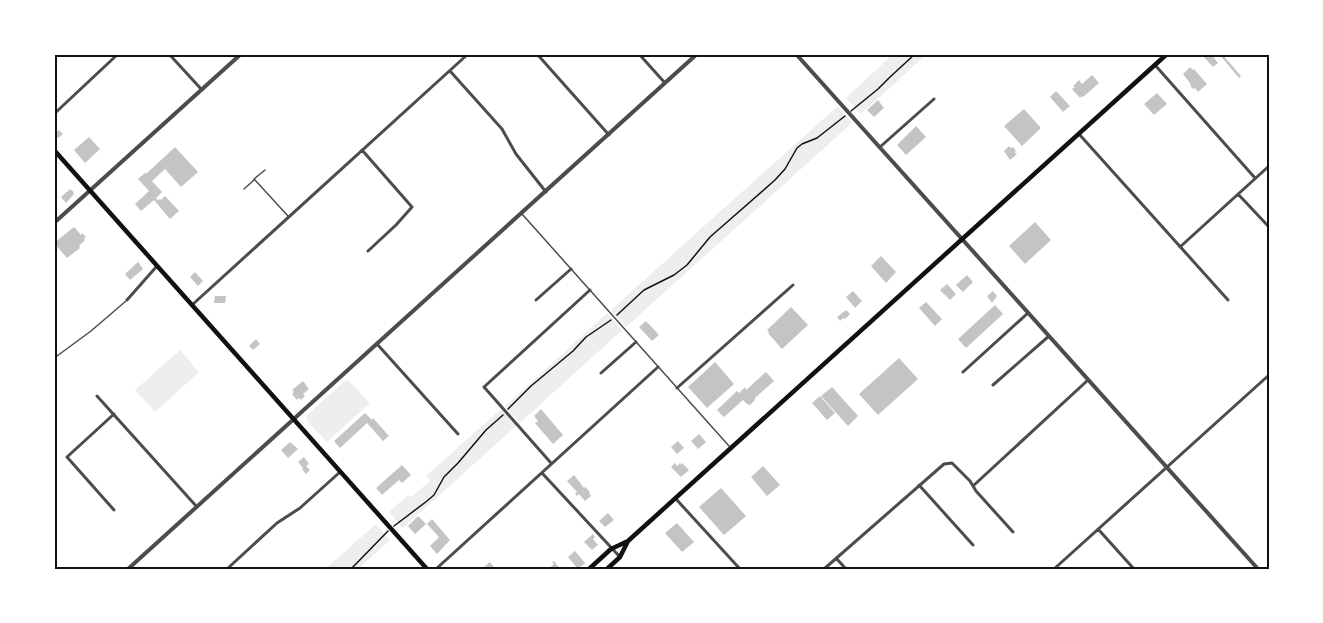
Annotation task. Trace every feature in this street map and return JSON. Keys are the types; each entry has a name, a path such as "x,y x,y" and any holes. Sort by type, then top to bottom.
{"main road":[{"path":"589,569 612,549 628,542 1167,54"},
{"path":"54,150 427,569"},
{"path":"607,569 620,557 628,542"}],"street":[{"path":"54,114 118,54"},
{"path":"169,54 202,90"},
{"path":"54,223 241,54"},
{"path":"192,305 468,54"},
{"path":"537,54 609,135"},
{"path":"639,54 665,83"},
{"path":"128,569 697,54"},
{"path":"796,54 1258,569"},
{"path":"1155,65 1255,178"},
{"path":"449,71 502,129 516,154 546,192"},
{"path":"880,147 934,99"},
{"path":"1079,134 1228,300"},
{"path":"362,150 412,207 368,252"},
{"path":"1179,247 1269,166"},
{"path":"1238,194 1269,227"},
{"path":"126,300 157,266"},
{"path":"536,300 571,268"},
{"path":"677,388 793,285"},
{"path":"551,463 484,387 590,290"},
{"path":"963,372 1028,313"},
{"path":"993,385 1049,336"},
{"path":"601,374 636,342"},
{"path":"377,344 458,434"},
{"path":"436,569 658,367"},
{"path":"1054,569 1269,375"},
{"path":"973,486 1088,380"},
{"path":"97,396 197,507"},
{"path":"114,414 67,457 114,510"},
{"path":"824,569 944,464 952,463 1013,532"},
{"path":"227,569 340,472"},
{"path":"541,472 620,557"},
{"path":"919,485 973,545"},
{"path":"676,498 740,569"},
{"path":"1098,529 1134,569"},
{"path":"836,558 846,569"},
{"path":"54,566 57,569"}],"lane":[{"path":"244,189 265,170"},
{"path":"254,179 288,217"},
{"path":"522,214 731,449"},
{"path":"57,356 91,331 126,300"}],"path":[{"path":"855,106 878,89 915,54"},
{"path":"351,569 402,518 418,509 434,495 444,477 486,430 531,386 644,290 674,275 687,265 710,237 780,175 797,148 817,138 844,117"}],"shaded area":[{"path":"893,54 927,54 861,114 846,98"},
{"path":"838,106 852,123 626,327 611,310"},
{"path":"607,313 622,330 520,423 505,406"},
{"path":"180,350 199,372 155,412 135,390"},
{"path":"347,379 370,403 327,442 307,421 307,415"},
{"path":"501,409 516,426 403,528 389,512 408,495 411,497 430,481 426,476"},
{"path":"376,524 390,540 358,569 325,569"}],"building":[{"path":"1201,54 1211,54 1218,63 1213,67"},
{"path":"1219,54 1222,54 1241,76 1239,78"},
{"path":"1190,67 1207,84 1198,92 1191,87 1183,74"},
{"path":"1092,75 1099,83 1080,98 1072,89 1075,87 1073,86 1079,80 1082,84"},
{"path":"1056,91 1070,106 1063,112 1050,97"},
{"path":"1157,93 1167,104 1154,115 1144,104"},
{"path":"878,100 884,108 874,117 867,110"},
{"path":"1024,109 1040,129 1022,146 1004,126"},
{"path":"916,126 926,137 906,155 897,145"},
{"path":"59,130 63,134 58,138 54,134"},
{"path":"89,137 100,149 85,163 74,150"},
{"path":"1009,146 1013,147 1017,154 1010,160 1004,151"},
{"path":"175,147 198,172 181,187 165,169 152,181 162,192 156,198 161,200 165,196 179,211 170,219 154,200 141,211 135,204 149,191 138,179"},
{"path":"70,189 74,194 66,203 61,197"},
{"path":"1035,222 1051,240 1025,264 1009,246"},
{"path":"74,227 86,237 79,246 80,248 67,258 54,243"},
{"path":"881,256 896,272 886,283 871,266"},
{"path":"138,262 143,269 130,280 125,274"},
{"path":"195,272 203,281 198,286 190,277"},
{"path":"967,275 973,282 963,292 956,285"},
{"path":"947,284 956,294 950,300 940,290"},
{"path":"853,291 862,301 855,308 846,297"},
{"path":"993,291 997,296 992,303 987,296"},
{"path":"215,296 226,296 225,303 214,303"},
{"path":"926,302 942,319 935,326 919,308"},
{"path":"995,305 1003,314 966,348 958,339"},
{"path":"791,307 808,325 782,349 767,330"},
{"path":"846,310 850,314 840,321 837,317"},
{"path":"646,321 659,335 652,341 639,327"},
{"path":"256,339 260,344 253,350 249,346"},
{"path":"899,358 918,379 878,415 859,394"},
{"path":"715,362 734,384 707,408 688,387"},
{"path":"766,372 774,381 750,405 743,400 724,417 717,410 737,391 739,393 745,387 746,390"},
{"path":"303,381 309,389 303,394 305,396 301,400 299,398 297,400 292,390"},
{"path":"832,387 858,416 848,426 821,396"},
{"path":"820,396 835,413 827,420 812,403"},
{"path":"541,409 563,435 553,444 535,423 538,421 534,416"},
{"path":"365,413 372,420 373,418 389,436 383,441 367,423 340,448 334,441"},
{"path":"699,434 706,442 698,449 691,441"},
{"path":"678,441 684,448 677,454 671,447"},
{"path":"290,442 298,449 288,458 281,450"},
{"path":"304,457 309,464 306,466 310,470 306,474 298,462"},
{"path":"675,463 677,466 682,463 689,470 681,477 671,467"},
{"path":"402,465 411,475 402,483 399,480 382,495 376,488"},
{"path":"763,466 780,485 767,496 751,477"},
{"path":"574,475 590,492 591,496 585,501 579,494 577,496 575,494 577,492 567,481"},
{"path":"721,488 746,516 724,535 699,507"},
{"path":"608,513 614,520 605,527 599,521"},
{"path":"418,516 426,524 415,534 408,526"},
{"path":"432,519 450,540 437,554 430,546 439,537 427,524"},
{"path":"677,523 694,542 682,552 665,533"},
{"path":"593,534 595,537 593,539 598,545 592,550 584,542"},
{"path":"575,551 585,563 578,569 568,557"},
{"path":"554,561 561,569 548,569"},
{"path":"490,562 495,569 482,569"}]}
